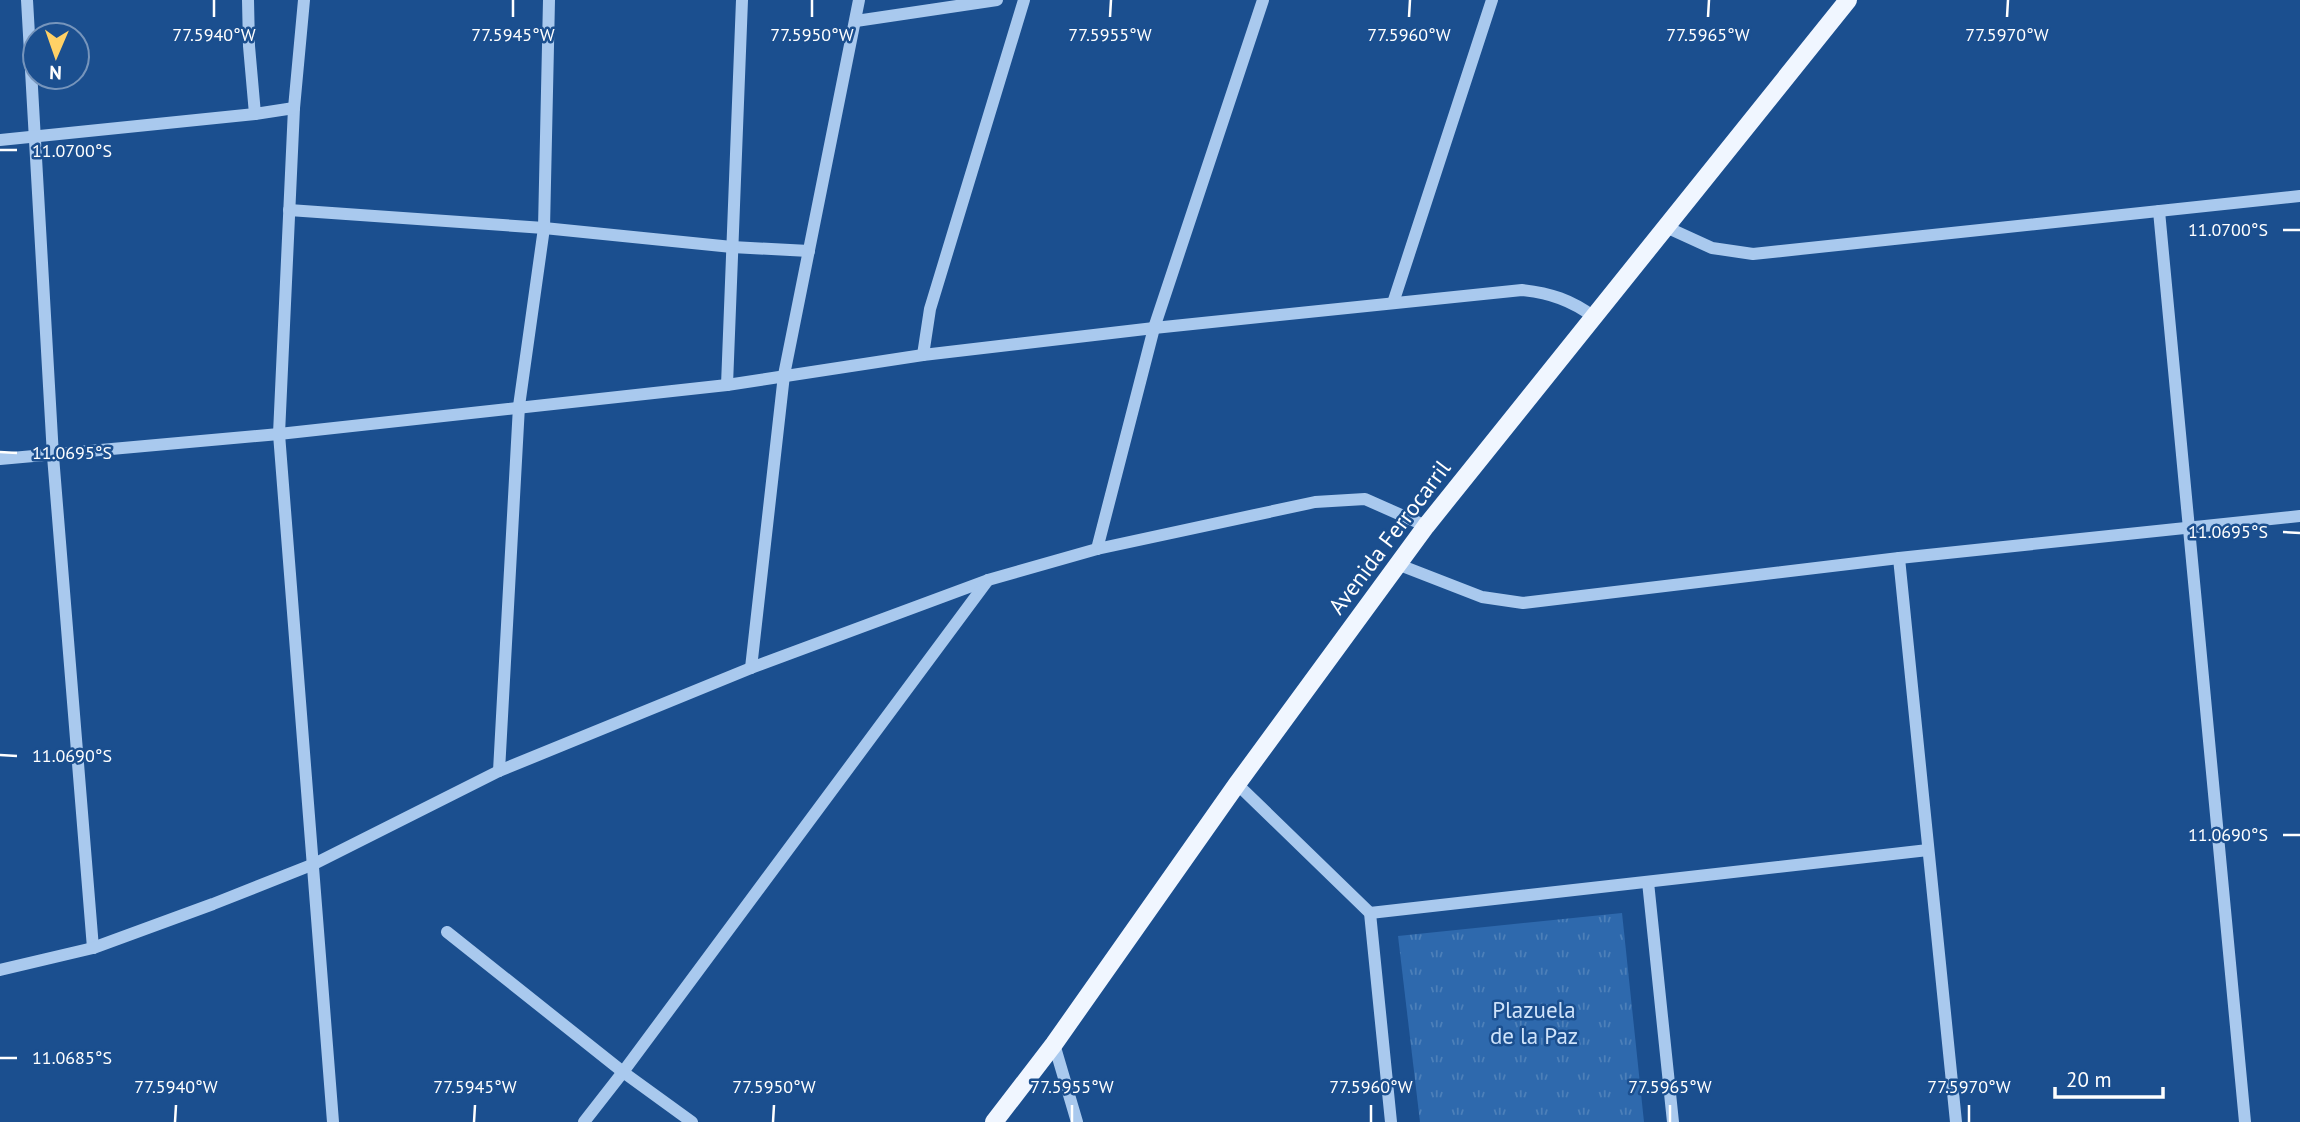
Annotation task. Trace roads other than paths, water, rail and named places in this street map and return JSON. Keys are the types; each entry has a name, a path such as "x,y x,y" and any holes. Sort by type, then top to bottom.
{"main road":[{"name":"Avenida Ferrocarril","path":"994,1122 1054,1044 1237,784 1397,564 1848,0"}],"street":[{"path":"27,0 52,456 93,948"},
{"path":"248,0 255,114"},
{"path":"304,0 294,108 279,434 333,1122"},
{"path":"499,771 519,407 544,228 550,0"},
{"path":"727,385 742,0"},
{"path":"751,668 784,375 859,0"},
{"path":"856,21 997,0"},
{"path":"923,355 930,309 1024,0"},
{"path":"1097,549 1154,328 1263,0"},
{"path":"1393,303 1492,0"},
{"path":"0,140 294,108"},
{"path":"1666,227 1712,248 1752,254 2300,196"},
{"path":"289,210 809,251"},
{"path":"2159,211 2245,1122"},
{"path":"0,460 279,434 727,385 923,355 1522,290 1544,292 1565,299 1594,317"},
{"path":"0,970 93,948 213,904 314,864 499,771 751,668 988,580 1097,549 1327,501 1365,499 1426,526"},
{"path":"1397,564 1482,597 1523,603 1899,558 2300,516"},
{"path":"1899,558 1956,1122"},
{"path":"584,1122 624,1072 988,580"},
{"path":"1237,784 1370,913 1391,1122"},
{"path":"1370,913 1928,850"},
{"path":"1648,882 1673,1122"},
{"path":"447,932 624,1072 692,1122"},
{"path":"1054,1044 1077,1122"}],"park label":[{"name":"Plazuela de la Paz","path":"1534,1022"}]}
